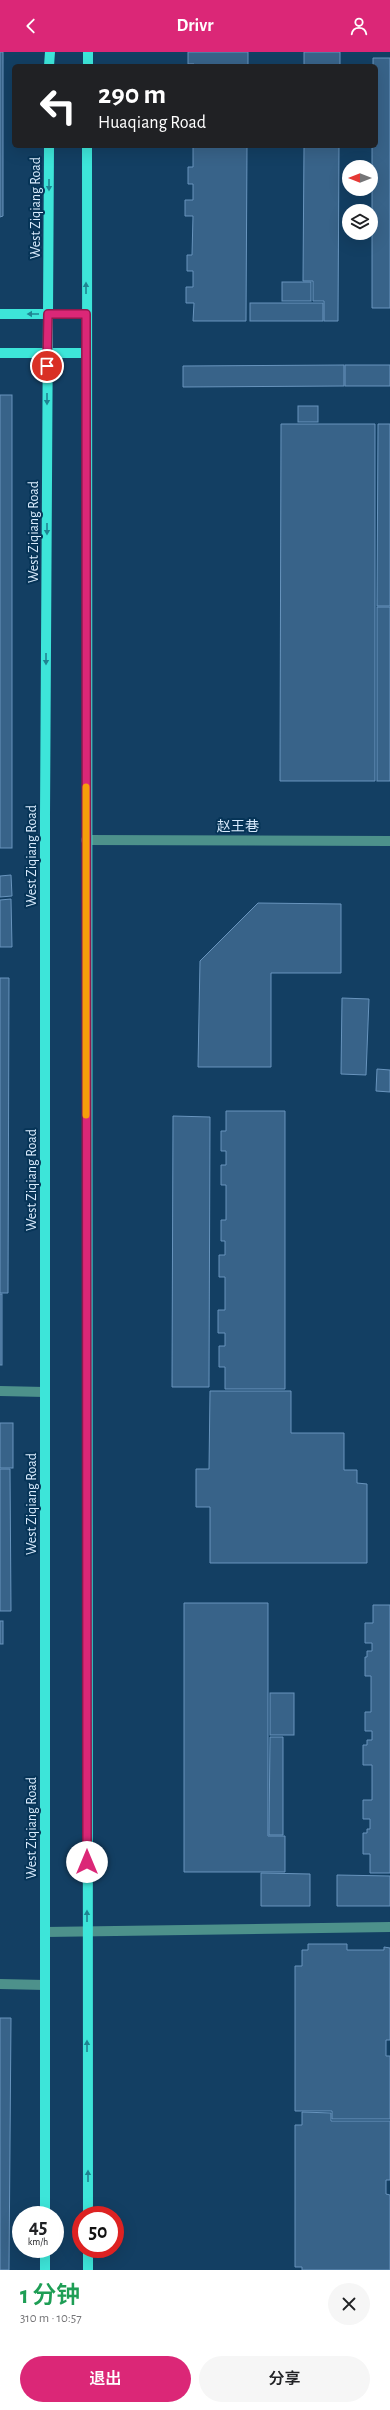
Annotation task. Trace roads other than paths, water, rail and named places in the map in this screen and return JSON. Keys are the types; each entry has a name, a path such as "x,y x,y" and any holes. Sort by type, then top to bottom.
{"main road":[{"path":"50,52 50,64"},
{"path":"88,52 88,64"},
{"name":"West Ziqiang Road","path":"45,2206 47,353 49,148"},
{"path":"87,148 86,840 88,2206"},
{"path":"0,314 86,314"},
{"path":"0,353 87,353"},
{"path":"45,2258 45,2270"},
{"path":"88,2258 88,2270"}],"street":[{"name":"赵王巷","path":"86,840 390,841"},
{"path":"0,1391 45,1392"},
{"path":"45,1932 390,1928"},
{"path":"0,1984 45,1985"}]}
